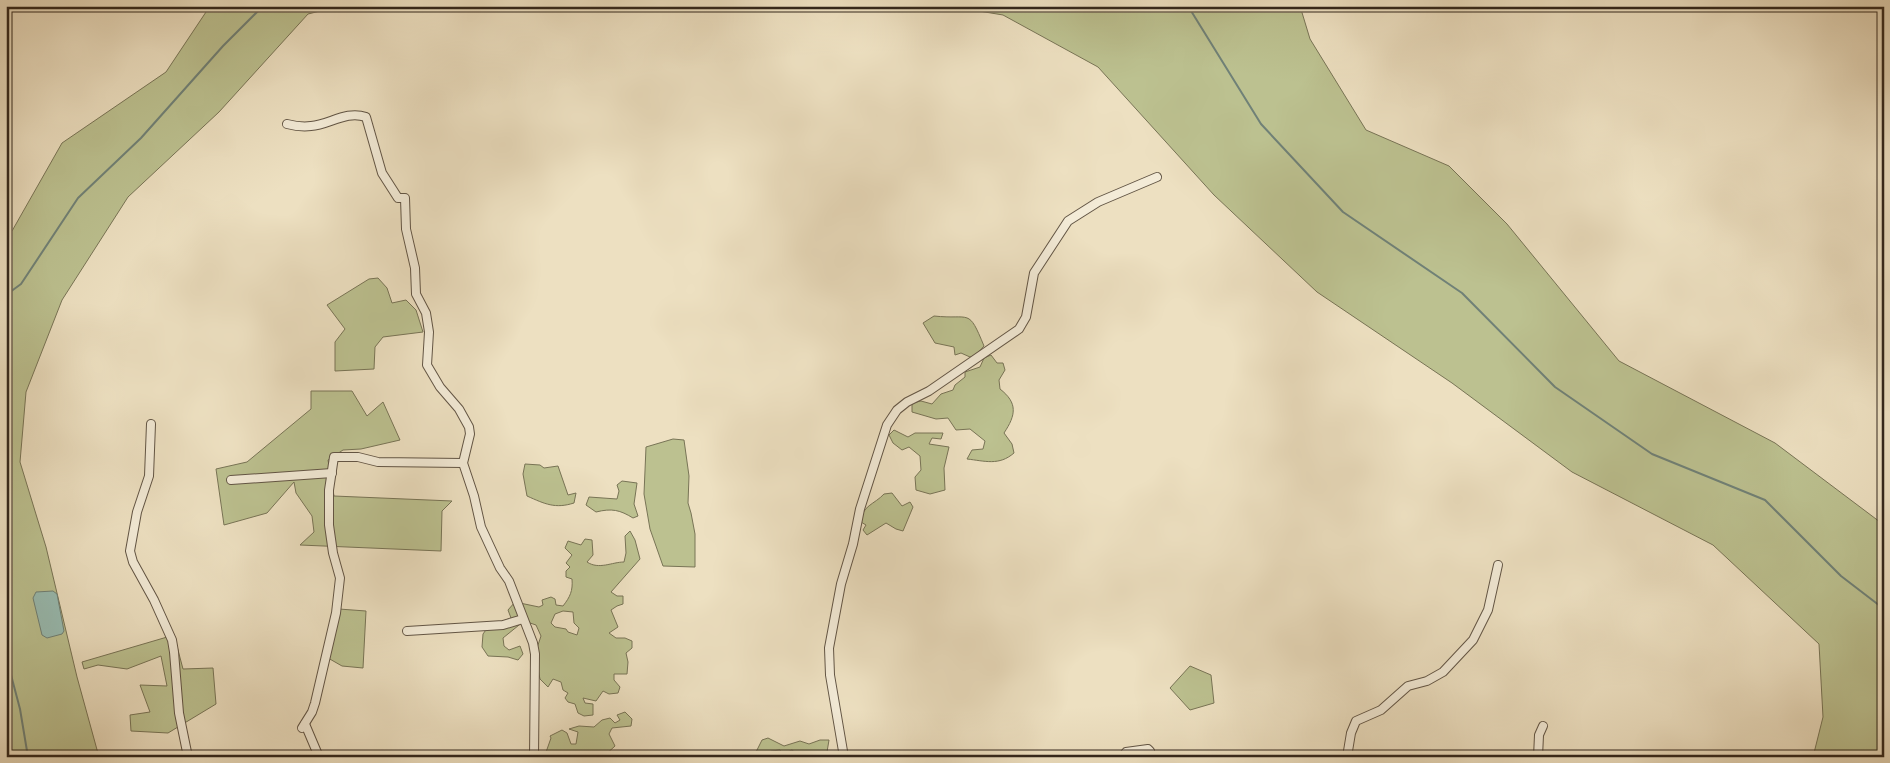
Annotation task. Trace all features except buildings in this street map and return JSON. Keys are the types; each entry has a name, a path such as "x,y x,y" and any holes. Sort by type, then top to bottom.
{"street":[{"path":"287,124 313,126 340,117 355,115 366,117 382,173 398,198 405,198 406,229 415,268 416,294 426,313 429,332 427,365 440,387 459,409 469,427 470,434 463,463 474,496 481,527 500,568 509,581 534,648 534,757"},
{"path":"844,757 830,675 830,648 841,584 853,544 860,509 888,425 897,410 907,402 929,391 1019,329 1026,317 1034,273 1068,221 1098,202 1157,177"},
{"path":"151,424 148,476 137,512 130,551 133,562 154,600 172,640 179,713 188,757"},
{"path":"319,757 304,726 313,708 323,672 338,598 340,578 333,554 329,525 329,490 334,457 358,457 378,462 463,463"},
{"path":"231,480 332,473"},
{"path":"1347,757 1351,733 1356,721 1381,710 1408,686 1427,681 1443,672 1473,640 1488,610 1498,565"},
{"path":"407,631 503,626 523,619"},
{"path":"1538,757 1539,735 1543,726"},
{"path":"1122,757 1126,752 1148,749 1150,751"}],"green space":[{"path":"210,6 340,6 308,14 219,112 128,197 62,300 26,392 20,462 46,547 77,677 99,757 6,757 6,234 12,231 62,143 166,72"},
{"path":"949,6 1300,6 1310,39 1366,130 1449,166 1507,224 1619,361 1775,443 1884,525 1884,757 1813,757 1823,717 1819,644 1713,545 1572,472 1452,383 1317,292 1214,195 1098,67 1003,15"},
{"path":"378,278 387,288 392,303 406,300 416,310 423,332 383,337 375,347 374,369 335,371 335,342 345,329 327,305 369,279"},
{"path":"934,316 962,317 971,320 984,346 975,356 970,357 961,353 955,355 954,347 935,343 923,323"},
{"path":"991,355 997,363 1003,363 1005,370 999,380 1000,389 1010,399 1013,415 1004,433 1012,444 1014,453 1003,460 997,461 967,459 972,450 983,449 985,441 970,429 956,430 948,418 936,419 912,412 912,403 921,401 932,404 941,394 953,390 955,385 965,377 965,372 980,367 984,358"},
{"path":"311,391 352,391 367,416 383,402 400,440 361,449 343,450 328,460 334,496 452,501 442,511 441,551 300,545 314,532 312,516 296,493 294,482 267,513 224,525 216,469 247,462 311,409"},
{"path":"894,430 908,437 915,433 943,433 941,439 932,438 929,444 949,447 944,468 945,490 930,494 916,490 915,477 921,470 920,456 909,447 902,450 893,443 889,435"},
{"path":"673,439 684,440 689,476 688,503 695,534 695,567 663,566 650,529 644,494 646,447"},
{"path":"525,464 540,465 544,468 558,466 568,495 576,493 574,503 556,506 527,496 523,474"},
{"path":"622,481 637,483 634,504 638,516 633,518 624,513 611,510 596,512 586,505 589,497 617,499 619,491 617,485"},
{"path":"892,493 902,506 910,502 913,507 903,531 886,523 867,535 863,530 866,525 861,522 863,512 884,494"},
{"path":"630,531 635,540 640,559 611,592 617,596 623,596 623,604 611,610 618,627 609,633 616,638 625,638 632,641 632,648 626,653 628,662 627,674 614,674 614,680 620,687 618,693 609,694 603,691 596,701 583,698 585,703 593,704 593,715 584,716 578,713 575,704 568,702 565,698 568,693 563,690 561,682 553,679 548,687 540,679 536,651 541,636 536,625 524,621 503,638 504,646 509,650 520,646 523,654 518,660 508,657 488,656 482,647 483,634 488,627 497,628 503,621 511,618 508,610 515,602 539,607 543,605 542,600 551,597 555,599 556,605 563,606 569,597 572,587 572,579 566,577 566,571 570,567 566,563 572,555 565,548 568,541 581,545 585,539 592,540 593,555 587,562 601,566 624,562 626,553 625,536","holes":["563,611 573,612 574,623 579,628 577,635 568,632 566,629 555,627 551,623 555,614"]},
{"path":"339,609 366,611 363,668 342,666 328,658"},
{"path":"174,635 183,669 213,668 216,704 168,733 131,731 130,715 150,712 140,685 167,686 161,656 127,669 98,665 84,669 82,662"},
{"path":"1190,666 1211,675 1214,703 1190,710 1170,688"},
{"path":"625,712 632,719 631,726 612,728 609,734 615,746 603,757 545,755 550,736 562,730 567,733 571,744 576,744 578,732 569,729 579,726 594,727 602,720 610,718 615,723 620,720 617,715"},
{"path":"768,738 784,746 800,741 809,744 820,740 829,740 827,752 818,756 800,755 792,750 788,752 788,756 783,756 780,750 771,751 762,756 756,752 762,740"}],"water":[{"path":"53,591 57,594 64,631 62,634 47,638 42,635 33,598 36,592"}],"waterway":[{"path":"6,295 21,284 78,198 141,138 223,46 263,6"},
{"path":"1188,6 1261,124 1343,212 1462,293 1555,387 1652,454 1765,500 1841,576 1884,609"},
{"path":"6,656 20,709 28,757"}]}
